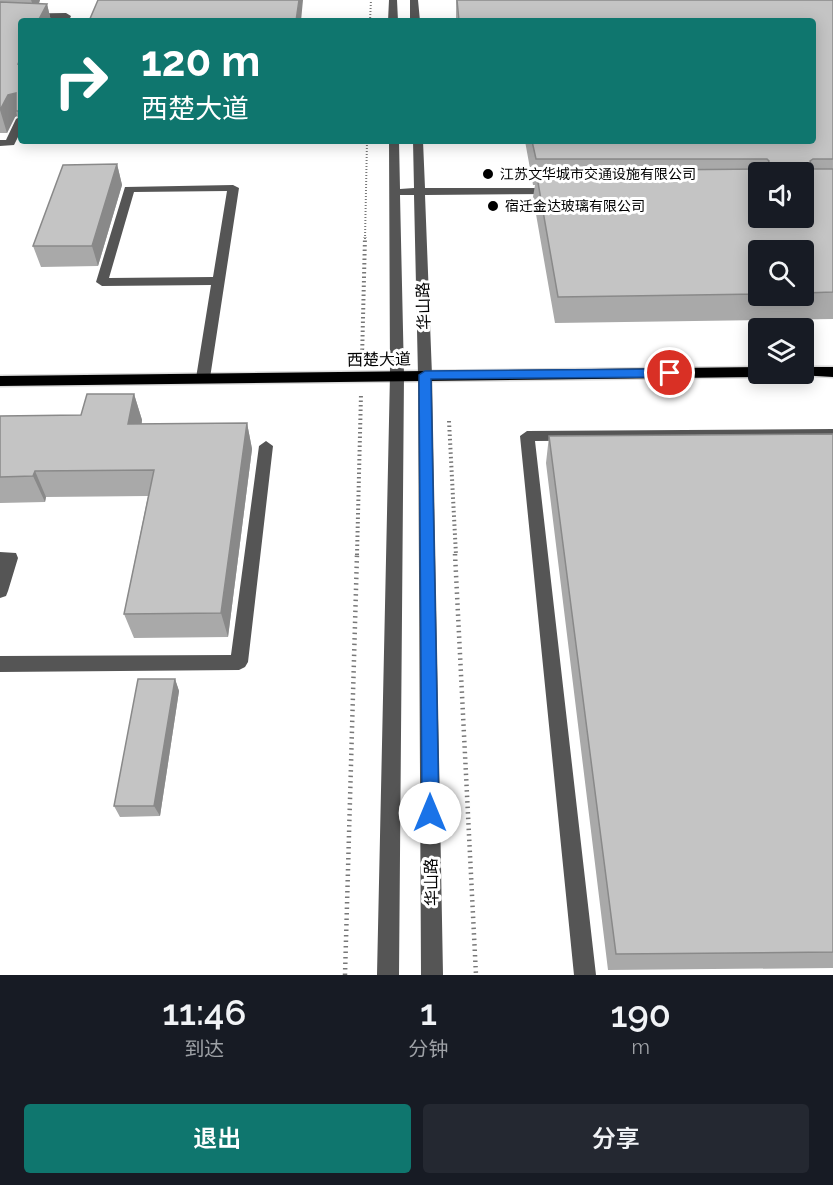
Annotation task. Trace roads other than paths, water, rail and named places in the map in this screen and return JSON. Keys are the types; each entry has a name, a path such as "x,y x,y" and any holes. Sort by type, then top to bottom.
{"main road":[{"name":"西楚大道","path":"0,381 748,372"},
{"path":"814,372 833,372"}],"street":[{"path":"393,0 393,18"},
{"path":"414,0 415,18"},
{"path":"23,18 66,16 65,18"},
{"path":"1,19 18,18"},
{"path":"0,143 10,143 18,126"},
{"name":"华山路","path":"388,975 397,375 394,144"},
{"name":"华山路","path":"418,144 425,375 432,975"},
{"path":"202,378 218,280 233,188 129,189 102,282 218,280"},
{"path":"395,192 568,191"},
{"path":"585,975 528,436 833,434"},
{"path":"0,664 239,662 266,446"},
{"path":"0,558 10,558 0,591"}],"place":[{"name":"江苏文华城市交通设施有限公司","path":"488,174"},
{"name":"宿迁金达玻璃有限公司","path":"493,206"}]}
